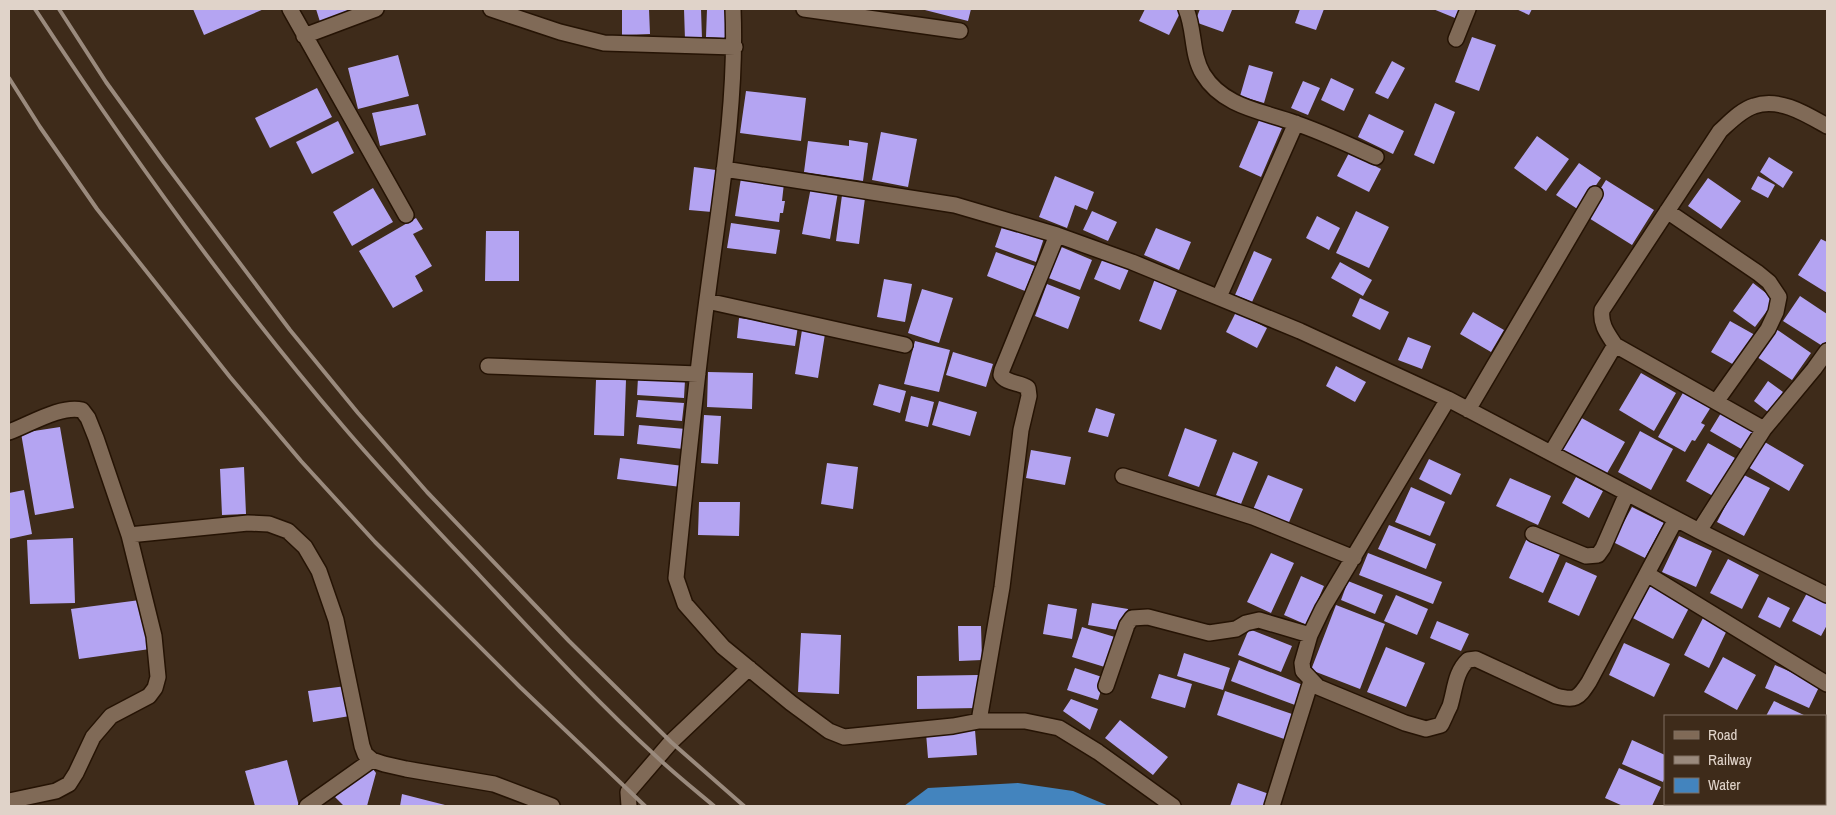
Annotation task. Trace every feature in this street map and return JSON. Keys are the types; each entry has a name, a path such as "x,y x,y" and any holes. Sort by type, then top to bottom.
{"street":[{"path":"290,9 406,215"},
{"path":"304,36 376,9"},
{"path":"491,9 560,32 604,43 735,47"},
{"path":"733,9 735,47 724,169 698,374 676,578 685,604 723,646 791,703 829,731 844,737 954,726 979,721 1025,721 1059,728 1098,752 1173,806"},
{"path":"804,9 960,31"},
{"path":"1186,9 1196,61 1204,76 1219,94 1235,104 1296,123 1376,157"},
{"path":"1456,39 1468,9"},
{"path":"1764,430 1615,345 1603,325 1601,319 1602,310 1720,131 1741,113 1755,106 1772,104 1798,110 1827,126"},
{"path":"1219,297 1296,123"},
{"path":"724,169 955,205 1058,235 1132,262 1300,331 1448,399 1699,531 1827,595"},
{"path":"1468,410 1595,194"},
{"path":"1667,211 1770,282 1779,296 1776,312 1768,329 1716,402"},
{"path":"979,721 1002,587 1021,430 1029,396 1028,388 1004,379 1001,375 1058,235"},
{"path":"707,301 905,345"},
{"path":"1551,453 1615,345"},
{"path":"1699,531 1764,430 1814,370 1827,351"},
{"path":"488,366 698,374"},
{"path":"1448,399 1323,608 1310,635 1302,662 1303,671 1318,687 1405,723 1426,729 1441,725 1459,672 1468,660 1476,659 1567,700 1576,698 1582,693 1589,682 1676,519"},
{"path":"9,432 64,409 74,408 82,410 88,418 129,535 154,636 158,677 149,696 111,716 93,737 69,784 56,791 9,801"},
{"path":"1123,476 1252,518 1354,558"},
{"path":"1533,534 1586,556 1598,554 1603,548 1627,493"},
{"path":"129,535 248,523 270,524 288,531 305,547 319,571 336,620 365,754 372,760 406,769 494,784 552,806"},
{"path":"1647,574 1827,684"},
{"path":"1106,686 1132,618 1148,617 1210,633 1236,629 1246,623 1259,620 1310,635"},
{"path":"630,806 628,792 670,742 749,668"},
{"path":"1272,806 1311,681"},
{"path":"307,806 372,760"}],"water":[{"path":"1018,783 1073,791 1109,806 904,806 928,788"}],"building":[{"path":"193,9 264,9 204,35"},
{"path":"316,9 363,9 321,25"},
{"path":"622,9 649,9 650,34 622,35"},
{"path":"684,9 701,9 702,39 685,40"},
{"path":"707,9 726,9 725,38 706,37"},
{"path":"921,9 971,9 968,21"},
{"path":"1145,9 1176,9 1181,11 1169,35 1139,21"},
{"path":"1200,9 1232,10 1223,32 1195,22"},
{"path":"1300,9 1324,9 1316,30 1295,23"},
{"path":"1433,9 1459,9 1455,18"},
{"path":"1516,9 1532,9 1529,15"},
{"path":"1472,37 1496,45 1479,91 1455,82"},
{"path":"398,55 409,96 358,109 348,68"},
{"path":"1392,61 1405,68 1388,99 1375,93"},
{"path":"1249,65 1273,72 1264,103 1240,96"},
{"path":"1331,78 1354,89 1344,111 1321,100"},
{"path":"1303,81 1320,88 1308,115 1291,108"},
{"path":"317,88 332,117 270,148 255,118"},
{"path":"746,91 806,98 801,141 740,133"},
{"path":"1435,103 1455,112 1434,164 1414,155"},
{"path":"418,104 426,135 380,146 372,113"},
{"path":"1369,114 1404,131 1393,154 1358,137"},
{"path":"1260,118 1282,128 1261,177 1239,167"},
{"path":"338,121 354,153 312,174 296,142"},
{"path":"881,132 917,139 908,187 872,180"},
{"path":"1537,136 1569,159 1546,191 1514,168"},
{"path":"849,140 868,143 863,181 804,172 808,141 849,146"},
{"path":"1349,153 1381,169 1369,192 1337,176"},
{"path":"1769,157 1793,172 1783,188 1760,172"},
{"path":"1579,163 1601,178 1579,210 1556,195"},
{"path":"694,167 716,170 712,212 689,210"},
{"path":"1055,176 1094,192 1087,210 1075,205 1067,228 1039,217"},
{"path":"1758,176 1775,185 1768,198 1751,189"},
{"path":"741,178 784,183 782,201 785,201 783,213 780,213 779,222 735,216"},
{"path":"1708,178 1741,201 1721,229 1688,206"},
{"path":"1606,180 1654,210 1632,245 1584,215"},
{"path":"811,187 838,192 830,239 802,234"},
{"path":"373,188 393,222 352,246 333,212"},
{"path":"842,195 865,198 859,244 836,241"},
{"path":"1092,211 1117,222 1108,241 1083,230"},
{"path":"1356,211 1389,227 1369,268 1336,253"},
{"path":"1317,216 1340,228 1329,250 1306,238"},
{"path":"416,218 423,229 413,234 432,266 415,276 423,291 393,308 359,251"},
{"path":"731,223 780,230 776,254 727,248"},
{"path":"1003,224 1044,238 1036,262 995,247"},
{"path":"1156,228 1191,242 1179,270 1144,255"},
{"path":"486,231 519,231 519,281 485,281"},
{"path":"1821,239 1827,242 1827,293 1798,275"},
{"path":"1059,246 1092,260 1080,290 1046,277"},
{"path":"1254,251 1272,259 1252,302 1235,295"},
{"path":"996,252 1035,266 1025,291 987,276"},
{"path":"1103,258 1129,269 1120,290 1094,279"},
{"path":"1340,262 1372,280 1363,296 1331,278"},
{"path":"1156,276 1179,285 1161,330 1139,321"},
{"path":"884,279 912,284 905,322 877,317"},
{"path":"1753,283 1775,300 1755,327 1733,311"},
{"path":"1047,284 1080,297 1068,329 1035,316"},
{"path":"922,289 953,298 939,343 908,333"},
{"path":"1800,296 1827,314 1827,342 1824,347 1783,321"},
{"path":"1360,298 1389,312 1380,330 1352,316"},
{"path":"1236,312 1267,328 1257,348 1226,332"},
{"path":"1473,312 1504,330 1491,352 1460,334"},
{"path":"739,318 798,326 795,346 737,338"},
{"path":"1730,321 1755,335 1736,366 1711,352"},
{"path":"1776,329 1811,353 1792,380 1757,357"},
{"path":"802,330 825,334 818,378 795,374"},
{"path":"1408,337 1431,346 1422,369 1398,360"},
{"path":"915,341 950,350 939,392 904,384"},
{"path":"953,352 993,364 986,387 946,375"},
{"path":"1336,366 1366,382 1355,402 1326,386"},
{"path":"708,372 753,373 752,409 707,407"},
{"path":"1641,373 1676,393 1654,431 1619,410"},
{"path":"638,378 685,380 684,398 637,395"},
{"path":"596,380 626,380 624,436 594,435"},
{"path":"1768,381 1783,392 1768,412 1754,401"},
{"path":"879,384 906,391 900,413 873,405"},
{"path":"1684,391 1711,407 1701,423 1705,425 1695,441 1692,440 1685,452 1658,437"},
{"path":"911,396 934,402 928,427 905,421"},
{"path":"638,400 684,403 682,421 636,417"},
{"path":"939,401 977,412 970,436 932,425"},
{"path":"1096,408 1115,414 1108,437 1088,432"},
{"path":"1721,413 1754,432 1743,450 1710,431"},
{"path":"704,415 721,416 718,464 701,463"},
{"path":"1578,416 1625,442 1606,475 1560,449"},
{"path":"639,425 686,429 683,449 637,444"},
{"path":"60,427 74,508 35,515 21,433"},
{"path":"1185,428 1217,440 1199,487 1168,476"},
{"path":"1640,431 1673,449 1651,490 1618,472"},
{"path":"1763,441 1804,465 1789,491 1748,467"},
{"path":"1708,443 1735,458 1713,496 1686,481"},
{"path":"1031,450 1071,457 1065,485 1026,478"},
{"path":"1233,452 1258,462 1241,504 1216,495"},
{"path":"620,458 683,466 681,487 617,479"},
{"path":"1429,459 1461,474 1451,495 1419,479"},
{"path":"827,463 858,467 853,509 821,504"},
{"path":"244,467 246,514 222,515 220,469"},
{"path":"1742,474 1770,488 1744,536 1717,522"},
{"path":"1268,475 1303,489 1287,527 1252,512"},
{"path":"1576,477 1603,491 1589,518 1562,503"},
{"path":"1510,478 1551,496 1538,525 1496,506"},
{"path":"1411,487 1445,502 1430,536 1395,522"},
{"path":"24,490 32,534 9,539 9,493"},
{"path":"699,502 740,502 739,536 698,535"},
{"path":"1632,507 1664,523 1645,558 1613,542"},
{"path":"1389,525 1436,544 1426,569 1378,549"},
{"path":"1679,536 1712,551 1696,587 1662,572"},
{"path":"73,538 75,603 30,604 27,540"},
{"path":"1527,538 1561,552 1543,593 1509,578"},
{"path":"1271,553 1294,563 1271,613 1247,602"},
{"path":"1368,553 1442,582 1433,604 1359,575"},
{"path":"1728,559 1759,575 1742,609 1710,593"},
{"path":"1566,562 1597,576 1579,616 1548,602"},
{"path":"1301,576 1324,586 1307,625 1284,615"},
{"path":"1348,581 1383,595 1375,614 1341,600"},
{"path":"1646,583 1690,606 1673,639 1629,616"},
{"path":"1807,593 1827,604 1827,625 1821,636 1792,621"},
{"path":"1396,595 1428,609 1417,635 1384,621"},
{"path":"1768,597 1790,608 1780,628 1758,617"},
{"path":"140,600 150,649 79,659 71,609"},
{"path":"1092,603 1128,609 1124,631 1088,625"},
{"path":"1048,604 1077,609 1072,639 1043,634"},
{"path":"1336,605 1385,624 1360,689 1311,670"},
{"path":"1704,616 1728,628 1709,668 1684,655"},
{"path":"1437,621 1469,634 1461,651 1430,638"},
{"path":"958,626 981,626 982,660 959,661"},
{"path":"1082,627 1118,638 1108,668 1072,657"},
{"path":"1249,629 1292,646 1281,672 1238,655"},
{"path":"801,633 841,635 839,694 798,692"},
{"path":"1624,643 1670,664 1654,697 1609,675"},
{"path":"1386,647 1425,663 1406,707 1367,692"},
{"path":"1184,653 1230,668 1223,690 1177,676"},
{"path":"1723,657 1756,675 1737,710 1704,692"},
{"path":"1239,660 1303,685 1295,705 1231,681"},
{"path":"1775,665 1820,685 1809,708 1765,688"},
{"path":"1075,668 1105,678 1098,700 1067,690"},
{"path":"1159,674 1192,684 1185,708 1151,698"},
{"path":"978,675 978,708 917,709 917,676"},
{"path":"346,686 350,716 313,722 308,691"},
{"path":"1225,691 1295,715 1287,740 1217,715"},
{"path":"1071,699 1098,709 1090,730 1063,711"},
{"path":"1774,701 1804,715 1767,715"},
{"path":"1120,720 1168,757 1153,775 1105,738"},
{"path":"975,730 977,755 928,758 926,733"},
{"path":"1632,740 1664,755 1663,782 1622,764"},
{"path":"287,760 299,806 255,806 245,771"},
{"path":"370,765 376,773 367,806 344,806 335,797"},
{"path":"1619,768 1661,787 1652,806 1623,806 1605,798"},
{"path":"1238,783 1272,795 1268,806 1230,806"},
{"path":"402,794 445,805 445,806 400,806"},
{"path":"1714,805 1770,805 1769,806"},
{"path":"1774,805 1818,805 1818,806"}],"railway":[{"path":"35,9 107,116 220,274 342,425 410,502 590,692 665,764 714,806"},
{"path":"59,9 106,82 163,161 290,330 358,413 427,492 569,641 671,742 744,806"},
{"path":"9,78 40,127 97,209 230,377 301,461 375,542 520,687 645,806"}]}
